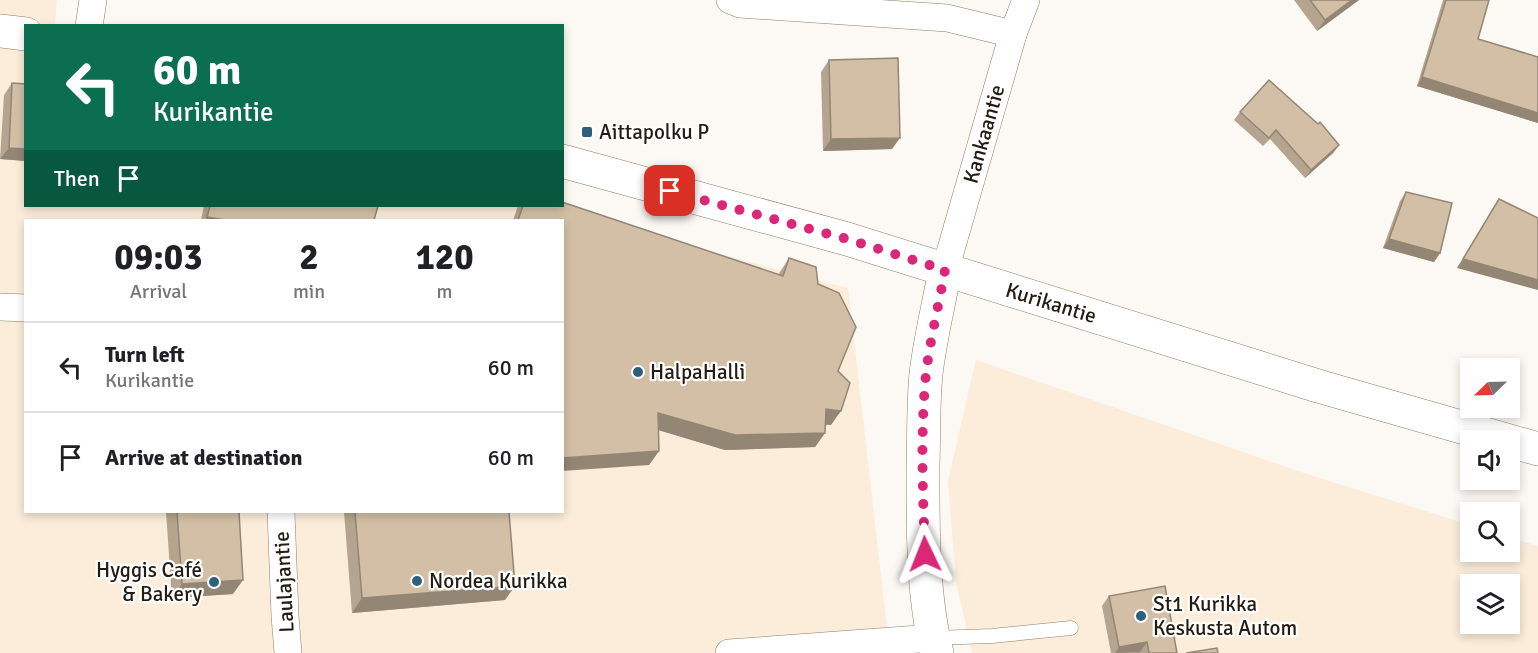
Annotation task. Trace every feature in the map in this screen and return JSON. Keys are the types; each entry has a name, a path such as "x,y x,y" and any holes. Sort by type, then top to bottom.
{"street":[{"path":"89,24 93,0"},
{"path":"730,0 740,4 947,18 1012,34"},
{"name":"Kankaantie","path":"945,270 1012,34 1026,0"},
{"path":"0,31 24,34"},
{"name":"Kurikantie","path":"564,162 847,239 1318,386 1538,449"},
{"path":"729,653 935,646 926,575 923,492 924,421 926,374 945,270"},
{"path":"0,307 24,308"},
{"name":"Laulajantie","path":"281,513 288,653"}],"lane":[{"path":"935,646 992,636 1071,628"}],"shaded area":[{"path":"0,0 57,0 55,24 24,24 24,207 543,207 848,288 890,653 0,653"},
{"path":"976,360 1307,474 1460,522 1460,562 1520,562 1520,540 1538,546 1538,653 972,653 956,582 948,481"}],"building":[{"path":"1310,0 1352,0 1325,20"},
{"path":"1446,0 1489,0 1478,39 1538,57 1538,113 1422,77"},
{"path":"898,58 900,138 831,139 829,60"},
{"path":"1269,80 1318,124 1320,122 1339,145 1311,170 1276,130 1269,138 1240,112"},
{"path":"12,83 24,84 24,149 9,148"},
{"path":"1406,192 1452,203 1440,253 1389,239"},
{"path":"1499,199 1538,218 1538,280 1463,259"},
{"path":"564,203 783,276 789,258 816,267 818,284 839,293 856,327 838,371 850,383 841,411 826,409 825,433 735,435 658,413 659,451 564,458 564,219 518,219 523,207 564,207"},
{"path":"210,207 378,207 374,219 219,219 207,217"},
{"path":"177,513 239,513 243,580 182,584"},
{"path":"355,513 509,513 515,586 362,598"},
{"path":"1165,586 1177,653 1149,653 1147,642 1119,647 1109,596"},
{"path":"1217,648 1218,653 1186,653"}],"place":[{"name":"Aittapolku P","path":"587,132"},
{"name":"HalpaHalli","path":"638,372"},
{"name":"Nordea Kurikka","path":"417,581"},
{"name":"Hyggis Café & Bakery","path":"214,582"},
{"name":"St1 Kurikka Keskusta Autom","path":"1141,616"}],"route":[{"path":"670,191 847,239 945,270 926,374 923,492 925,554"}]}
